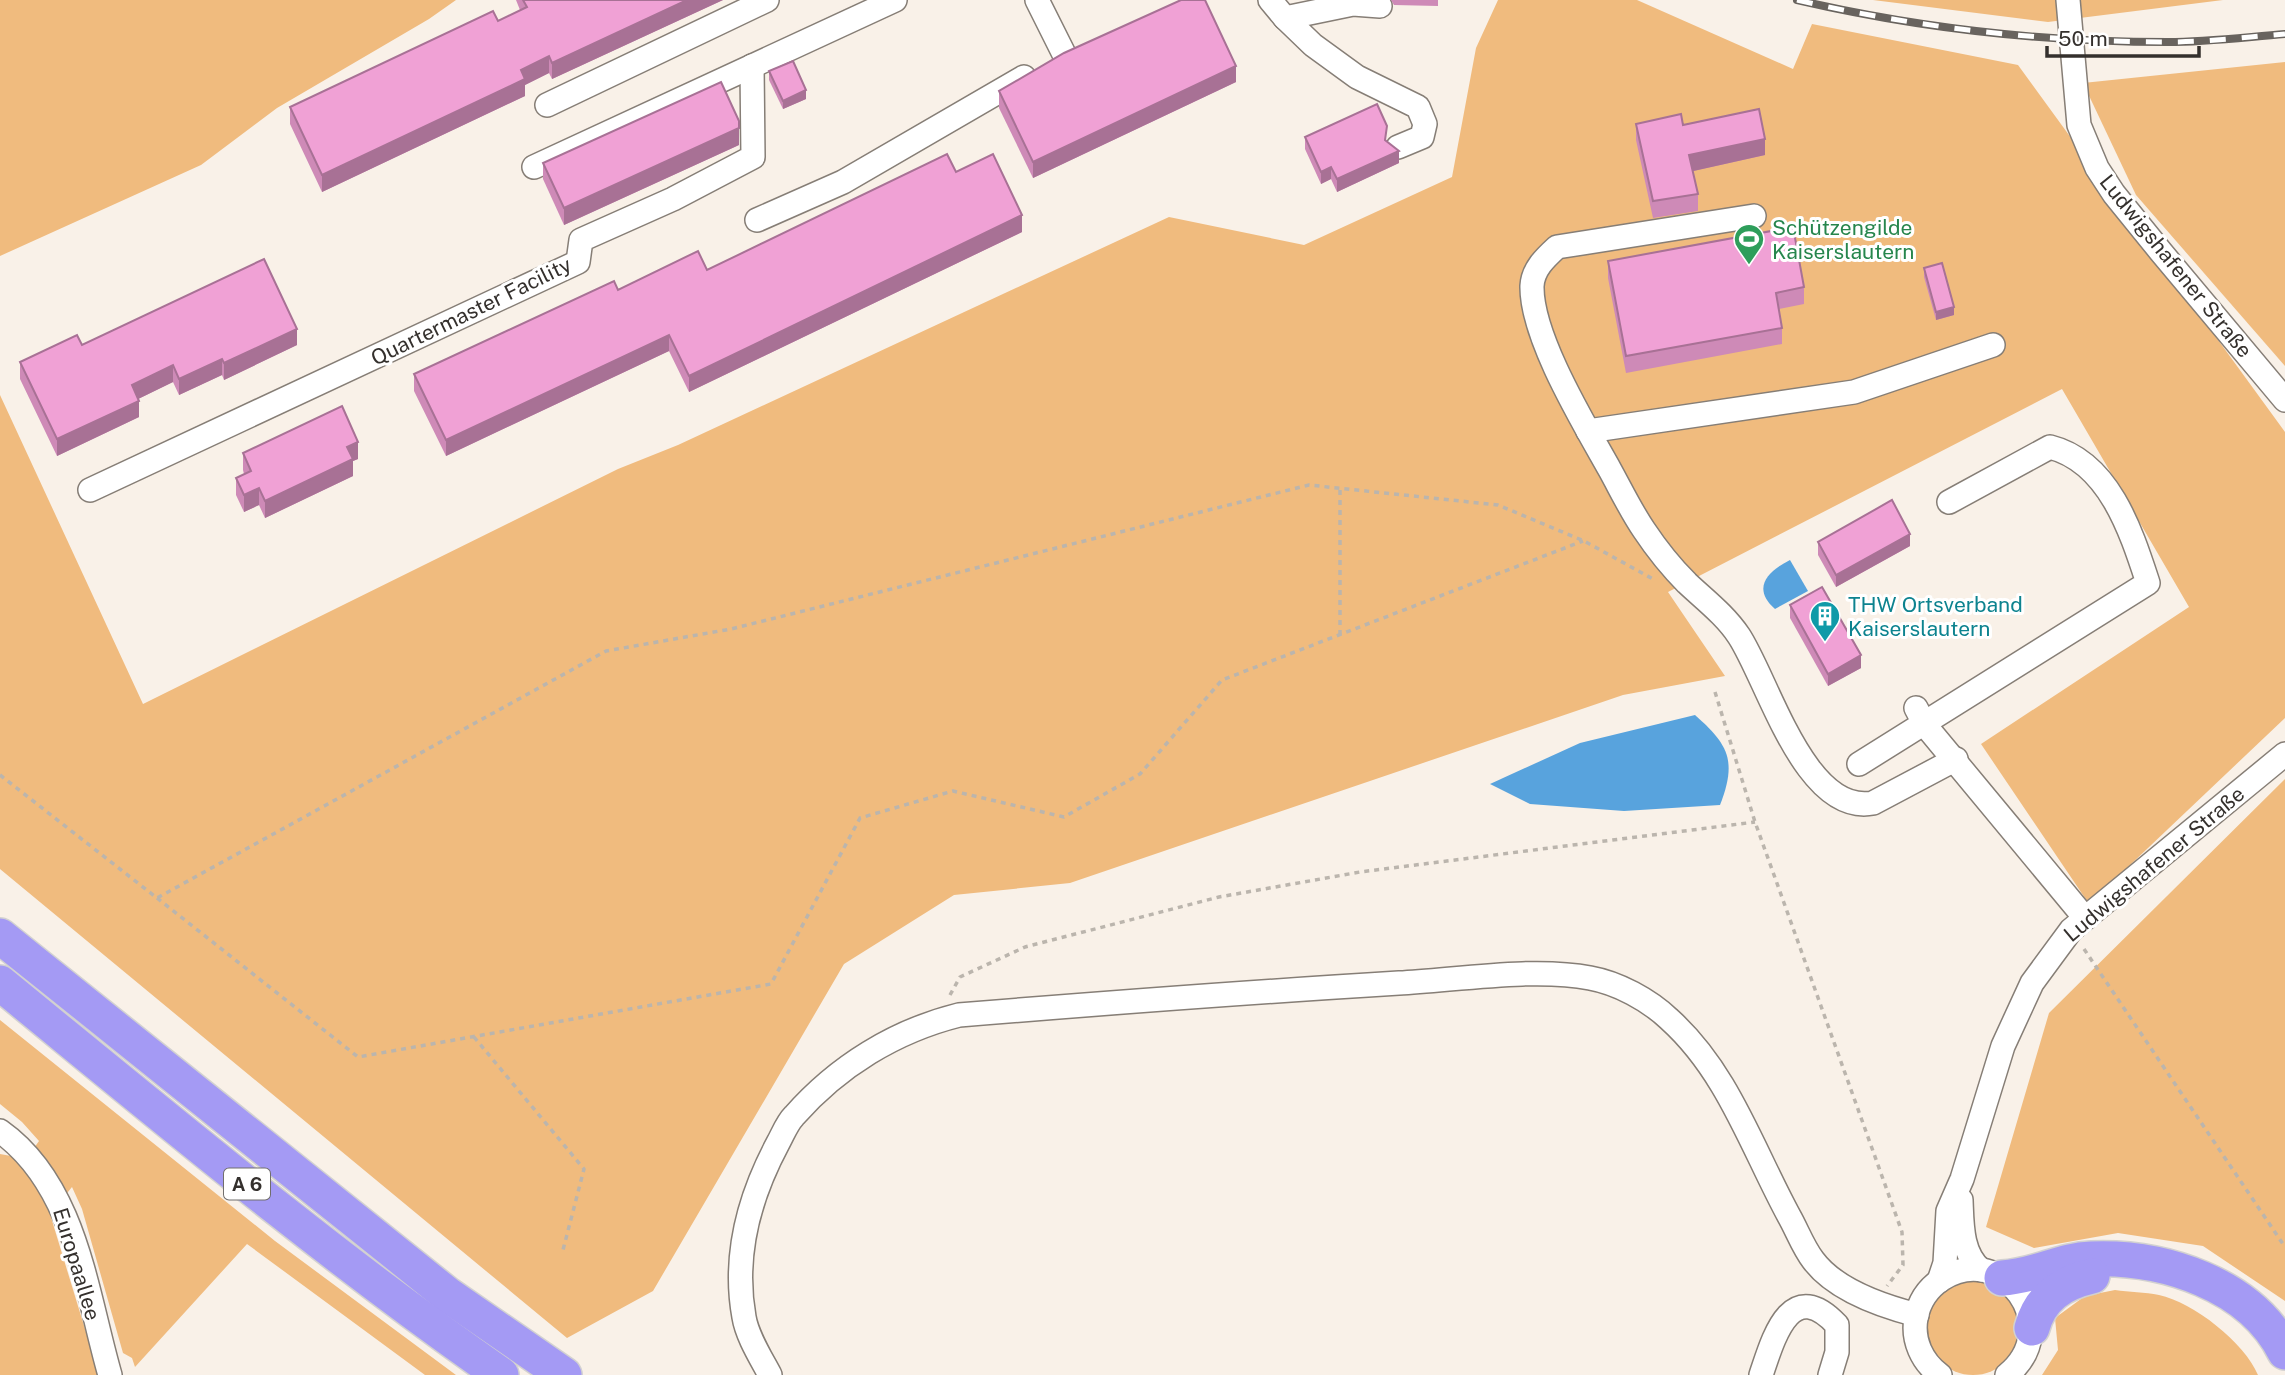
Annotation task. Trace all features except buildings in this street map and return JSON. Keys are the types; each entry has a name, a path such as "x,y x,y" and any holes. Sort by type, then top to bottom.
{"highway":[{"name":"A 6","path":"0,936 448,1295 564,1375"},
{"name":"A 6","path":"0,983 230,1171 425,1322 501,1375"},
{"path":"1992,1274 2035,1275 2090,1259 2154,1266 2194,1276 2239,1300 2271,1331 2285,1352"},
{"path":"2032,1328 2043,1303 2061,1287 2095,1275 2154,1266"}],"street":[{"path":"547,105 767,0"},
{"path":"534,166 895,0"},
{"path":"1037,0 1064,54"},
{"path":"1270,0 1313,45 1357,77 1418,107 1425,124 1422,137 1398,147"},
{"name":"Ludwigshafener Straße","path":"2068,0 2074,92 2079,125 2086,147 2113,194 2285,400"},
{"path":"1285,18 1353,4 1380,6"},
{"path":"757,220 842,182 1064,54 1089,44"},
{"name":"Quartermaster Facility","path":"90,490 578,262 581,240 673,199 753,157 752,66"},
{"path":"1754,216 1606,242 1573,242 1557,247 1543,259 1535,272 1532,285 1535,304 1557,372 1644,530 1685,581 1722,615 1739,637 1794,745 1837,796 1860,806 1873,803 1956,759"},
{"path":"1588,431 1854,392 1993,345"},
{"path":"1859,764 1921,716 2148,583 2136,546 2110,494 2095,473 2065,451 2050,447 1949,502"},
{"path":"1921,716 2078,924"},
{"name":"Ludwigshafener Straße","path":"1939,1281 1945,1264 1948,1211 1962,1179 2003,1046 2032,983 2078,924 2285,754"},
{"path":"770,1375 744,1319 739,1260 748,1215 763,1170 792,1117 827,1084 881,1043 946,1019 1454,978 1548,975 1591,978 1633,994 1660,1012 1707,1060 1814,1261 1836,1281 1874,1301 1917,1315"},
{"name":"Europaallee","path":"0,1131 39,1169 59,1203 80,1263 110,1375"},
{"name":"Ludwigshafener Straße","path":"1962,1179 1965,1243 1971,1259 2024,1299 2032,1328"},
{"path":"1940,1375 1917,1365 1917,1315 1925,1296 1939,1281 1959,1271 1992,1274"},
{"path":"1761,1375 1783,1318 1794,1310 1806,1308 1819,1311 1837,1325 1837,1352 1830,1375"},
{"path":"2007,1375 2027,1350 2032,1328"}],"path":[{"path":"157,898 606,651 731,629 1309,485 1497,505 1584,541 1656,580"},
{"path":"1339,635 1340,488"},
{"path":"0,775 358,1057 771,984 860,818 953,791 1064,817 1140,774 1222,680 1584,541"},
{"path":"1715,692 1755,822 1902,1232 1903,1265 1874,1301"},
{"path":"946,1019 951,989 960,977 989,961 1025,947 1219,897 1360,872 1755,822"},
{"path":"2078,924 2285,1247"},
{"path":"474,1037 584,1169 563,1250"}],"shaded area":[{"path":"0,0 456,0 429,19 277,108 201,165 0,256"},
{"path":"1498,0 1637,0 1793,69 1812,24 2018,65 2285,432 2285,718 2089,904 1981,744 2189,607 2062,389 1668,592 1725,676 1623,695 1070,883 954,895 844,964 653,1291 567,1338 0,869 0,395 143,704 618,469 678,445 1169,217 1304,245 1452,177 1476,48"},
{"path":"1873,0 2223,0 2048,22"},
{"path":"2285,62 2285,366 2136,195 2083,83"},
{"path":"2285,779 2285,1301 2203,1246 2118,1233 2034,1248 1986,1227 2049,1013"},
{"path":"0,1020 275,1241 456,1375 425,1375 247,1244 135,1367 132,1358 123,1353 82,1209 72,1187 50,1214 99,1375 0,1375 0,1154 11,1156 22,1165 39,1141 0,1104"},
{"path":"1973,1281 1991,1285 2006,1295 2016,1310 2020,1328 2016,1346 2006,1361 1991,1371 1973,1375 1955,1371 1940,1361 1930,1346 1926,1328 1930,1310 1940,1295 1955,1285"},
{"path":"2115,1290 2159,1295 2187,1306 2230,1337 2258,1375 2042,1375 2058,1350 2055,1318 2085,1296"}],"water":[{"path":"1790,560 1808,591 1775,609 1764,594 1763,587 1775,569"},
{"path":"1695,715 1716,736 1727,755 1728,777 1720,805 1624,811 1530,804 1490,784 1580,743"}],"railway":[{"path":"1797,0 1935,26 2028,36 2183,42 2285,34"}],"place":[{"name":"Schützengilde Kaiserslautern","path":"1749,266"},
{"name":"THW Ortsverband Kaiserslautern","path":"1825,643"}]}
